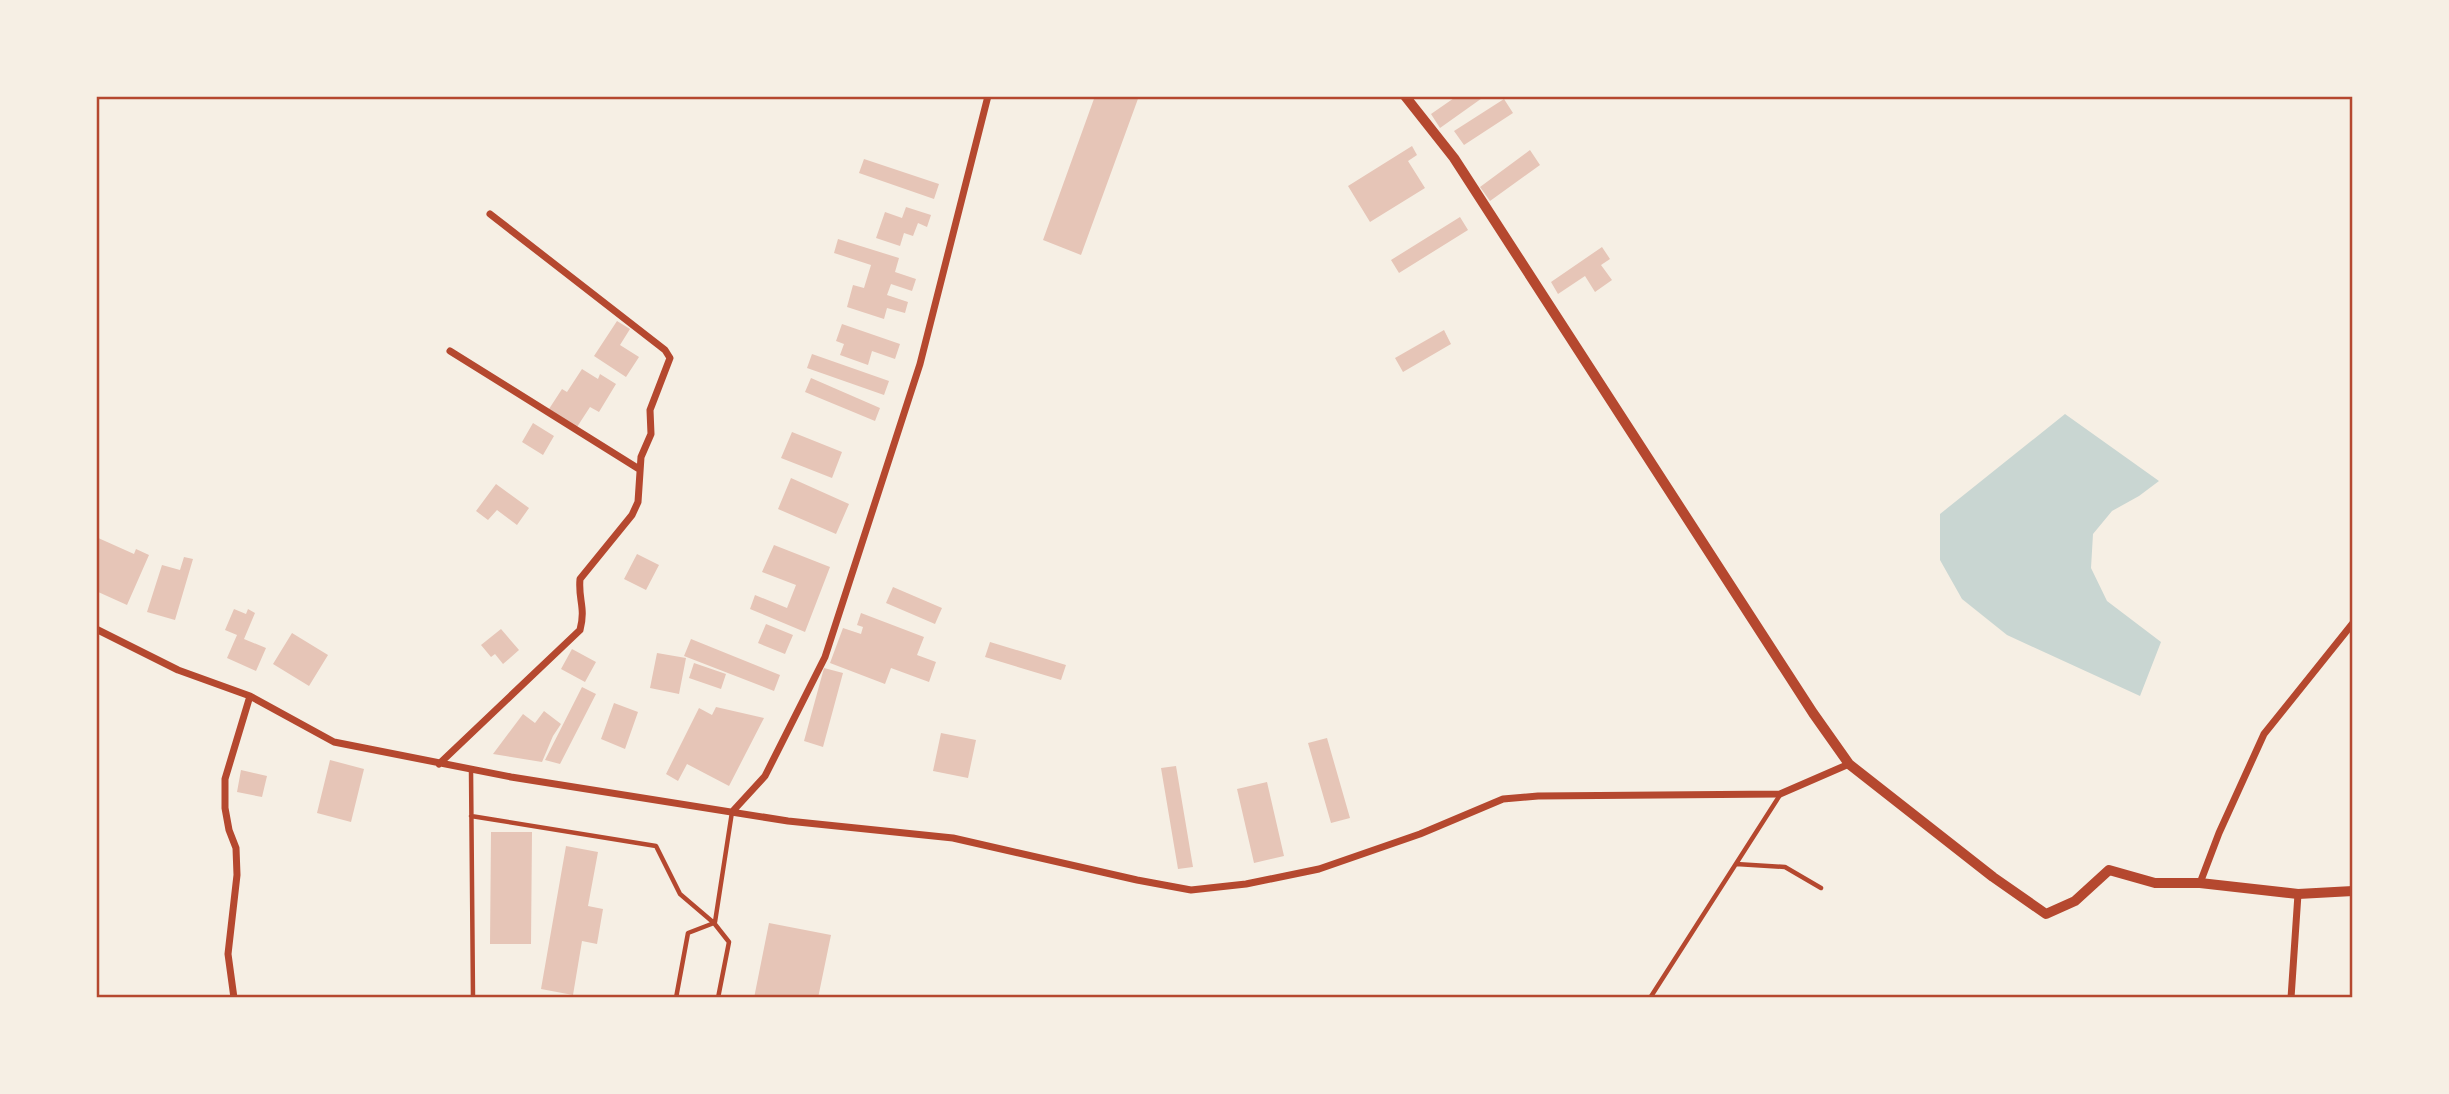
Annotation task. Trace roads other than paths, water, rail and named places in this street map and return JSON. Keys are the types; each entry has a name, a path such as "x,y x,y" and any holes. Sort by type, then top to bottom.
{"street":[{"path":"732,812 765,776 825,657 920,364 988,96"},
{"path":"1405,96 1454,158 1813,713 1849,764 1993,877 2046,914 2075,901 2109,870 2155,883 2200,883 2298,894 2353,891"},
{"path":"439,764 580,630 584,614 579,579 632,515 638,502 639,469 651,434 650,410 670,358 665,350 490,214"},
{"path":"450,351 639,469"},
{"path":"2200,883 2263,734 2353,623"},
{"path":"96,629 178,670 250,696 334,742 471,770 788,821 953,838 1191,890 1246,884 1320,869 1420,834 1503,799 1538,796 1780,794 1849,764"},
{"path":"234,998 228,954 237,875 236,848 225,808 225,779 250,696"},
{"path":"2291,998 2298,894"}],"lane":[{"path":"471,770 473,998"},
{"path":"1650,998 1780,794"},
{"path":"715,923 732,812"},
{"path":"471,816 656,846 680,894 715,923 729,942 718,998"},
{"path":"1735,864 1784,867 1821,888"},
{"path":"676,998 688,933 715,923"}]}
